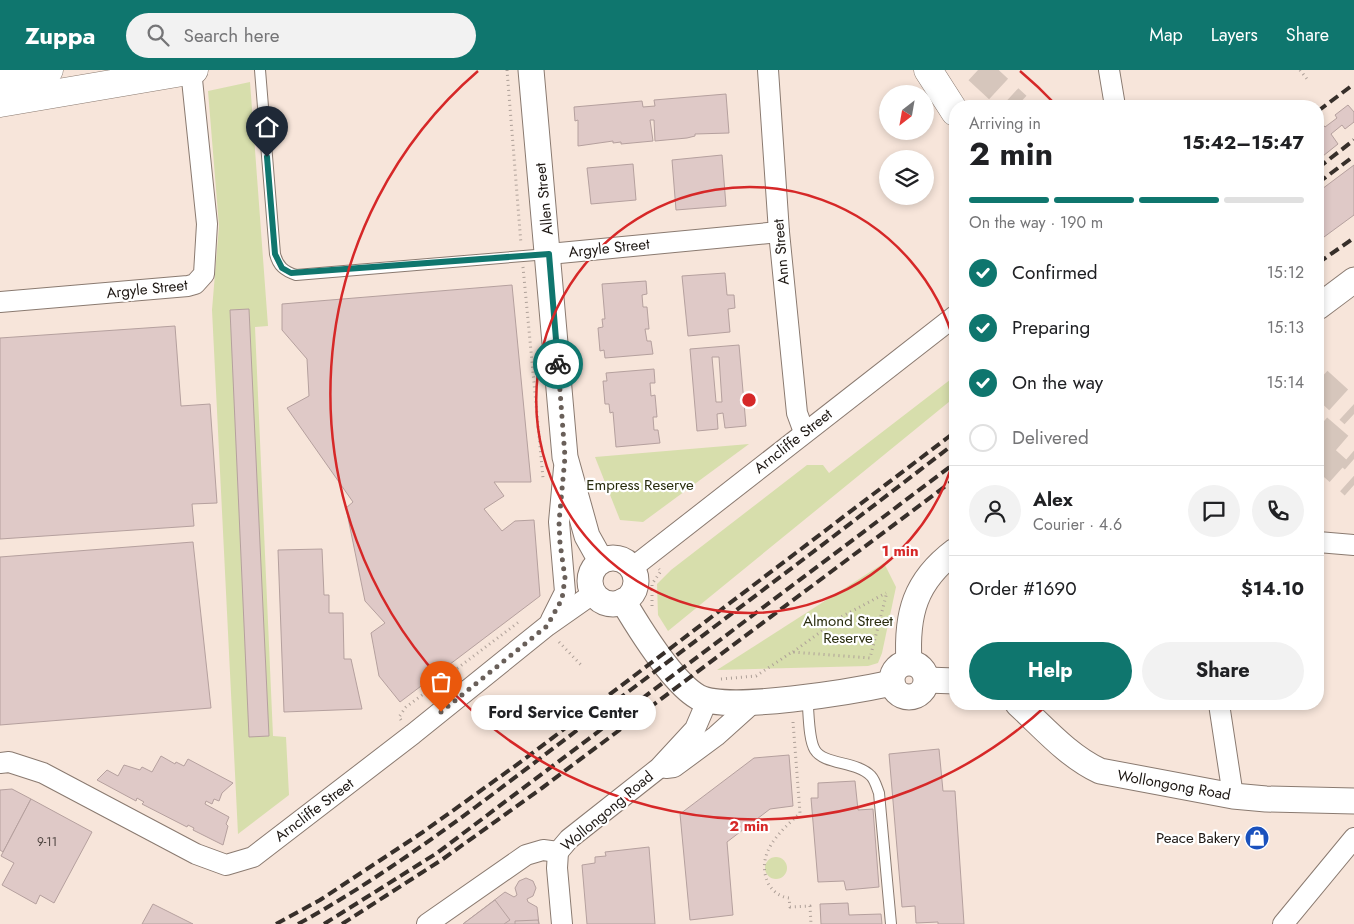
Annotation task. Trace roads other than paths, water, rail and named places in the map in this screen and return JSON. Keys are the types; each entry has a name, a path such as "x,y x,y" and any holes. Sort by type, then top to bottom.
{"highway":[{"path":"0,103 192,70"},
{"path":"928,70 949,103"}],"street":[{"name":"Argyle Street","path":"0,302 188,286 201,280 206,268 207,224 192,70"},
{"name":"Allen Street","path":"531,70 549,254 565,457 587,536 601,561"},
{"name":"Ann Street","path":"768,70 779,232 797,413 804,432"},
{"path":"1109,70 1114,100"},
{"name":"Argyle Street","path":"549,254 779,232"},
{"path":"1324,302 1354,280"},
{"name":"Arncliffe Street","path":"640,562 949,321"},
{"path":"553,634 565,592 559,522 565,457"},
{"path":"1324,542 1354,544"},
{"path":"909,662 908,625 919,590 929,574 949,557"},
{"path":"614,558 627,563 640,562 634,574 635,587 623,602 610,603 594,593 590,579 592,572 601,561 614,558"},
{"name":"Arncliffe Street","path":"0,763 9,762 44,773 196,854 226,865 252,857 412,734 553,634 594,593"},
{"path":"623,602 649,644 689,690 710,690 725,703 800,697 892,683"},
{"path":"909,662 920,666 926,675 923,691 913,697 902,696 897,693 892,683 895,668 909,662"},
{"path":"926,680 949,682"},
{"name":"Wollongong Road","path":"427,924 526,855 543,850 558,852 569,839 659,768 695,729 710,690"},
{"name":"Wollongong Road","path":"659,768 674,767 716,736 755,702"},
{"name":"Wollongong Road","path":"1024,710 1070,753 1085,764 1100,771 1233,796 1266,799 1354,801"},
{"path":"1220,710 1233,796"},
{"path":"1283,924 1354,838"},
{"path":"558,852 557,868 562,924"}],"lane":[{"name":"Argyle Street","path":"260,70 275,254 282,268 296,274 549,254"},
{"path":"800,697 815,751 824,758 861,768 872,776 879,793 891,924"}],"tunnel":[{"path":"978,70 1010,100"},
{"path":"1324,386 1354,414"},
{"path":"1324,433 1354,459"},
{"path":"1324,458 1354,485"}],"railway":[{"path":"1324,106 1354,84"},
{"path":"1324,163 1354,140"},
{"path":"1324,178 1354,156"},
{"path":"1324,259 1354,238"},
{"path":"276,924 320,900 423,832 522,761 949,437"},
{"path":"298,924 371,880 477,806 949,448"},
{"path":"324,924 437,853 949,468"},
{"path":"342,924 443,859 542,788 949,483"}],"place":[{"name":"Ford Service Center","path":"441,712"},
{"name":"Peace Bakery","path":"1257,838"}],"park label":[{"name":"Empress Reserve","path":"640,485"},
{"name":"Almond Street Reserve","path":"848,630"}]}
